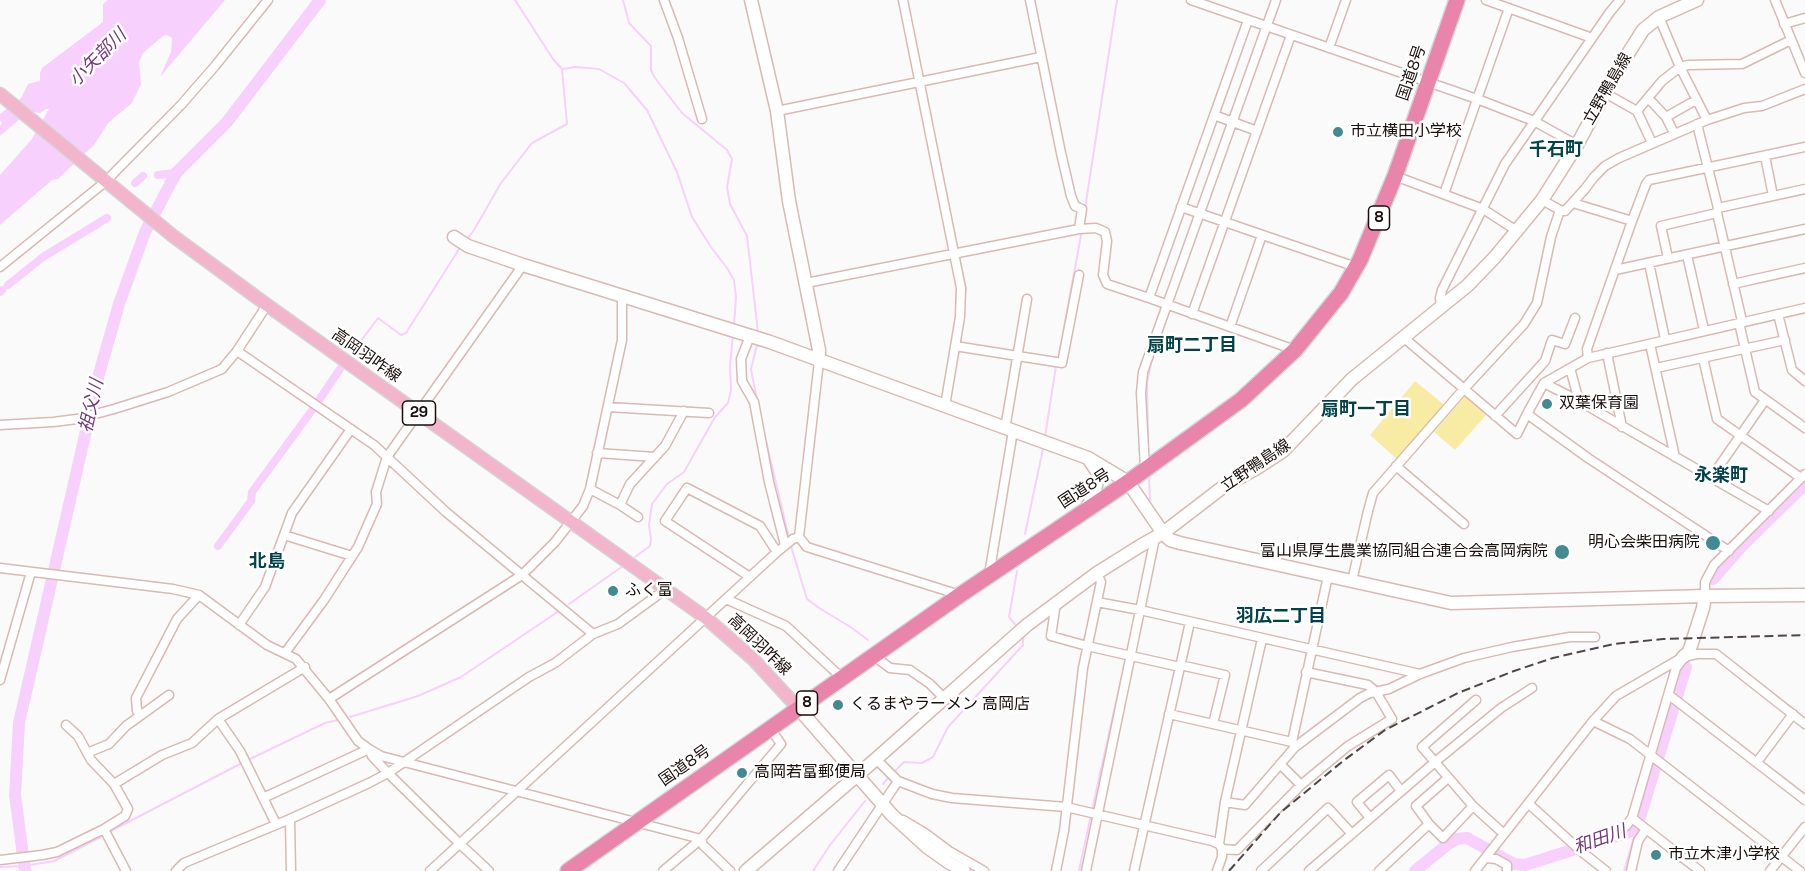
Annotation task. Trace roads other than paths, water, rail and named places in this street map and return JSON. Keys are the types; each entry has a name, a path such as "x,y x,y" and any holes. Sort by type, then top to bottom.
{"highway":[{"name":"国道8号","path":"568,871 960,595 1128,482 1240,400 1295,350 1341,293 1374,230 1457,0"}],"main road":[{"name":"高岡羽咋線","path":"0,94 172,236 706,618 753,659 798,708"}],"street":[{"path":"0,267 181,105 268,0"},
{"path":"664,0 702,119"},
{"path":"751,0 777,111 789,201 819,350 800,537 807,547 960,595"},
{"path":"903,0 923,81 957,253 961,288 960,317 945,406"},
{"path":"1030,0 1071,196 1076,206 1082,209 1083,228"},
{"path":"1191,0 1477,99 1534,121 1577,145"},
{"path":"1145,469 1141,393 1143,372 1276,0"},
{"path":"1329,48 1346,0"},
{"path":"1486,0 1592,38"},
{"path":"1441,309 1442,290 1504,164 1620,0"},
{"name":"立野鴨島線","path":"746,871 1023,629 1097,573 1159,536 1223,487 1283,451 1352,379 1467,286 1495,257 1542,200 1577,145 1643,30 1659,17 1696,0"},
{"path":"1775,0 1805,73"},
{"path":"1444,194 1509,8"},
{"path":"1659,17 1680,67 1707,120"},
{"path":"1784,24 1805,18"},
{"path":"1149,297 1248,20"},
{"path":"1192,314 1291,35"},
{"path":"1637,111 1662,81 1680,67 1742,64 1791,40"},
{"path":"777,111 1041,57"},
{"path":"1542,200 1565,211 1605,166 1619,158 1707,120 1744,108 1762,106 1805,89"},
{"path":"1605,93 1637,111 1652,143"},
{"path":"1648,99 1666,117 1674,133"},
{"path":"1666,117 1696,100"},
{"path":"1214,115 1257,130"},
{"path":"1697,124 1742,321 1740,327 1755,392 1805,428"},
{"path":"1588,358 1587,349 1632,221 1649,180 1805,147"},
{"path":"1765,156 1773,196"},
{"path":"1395,176 1483,209 1517,231"},
{"path":"1668,258 1661,226 1805,189"},
{"path":"1573,202 1632,221"},
{"path":"1181,207 1356,267"},
{"path":"1352,581 1370,501 1380,485 1524,324 1537,303 1551,237 1560,210"},
{"path":"806,283 1083,228 1096,228 1105,232 1107,241 1103,275 1107,284 1295,350"},
{"path":"1615,270 1805,229"},
{"path":"1230,327 1262,235"},
{"path":"461,242 522,265 745,334 1088,458 1128,482 1159,536 1180,543 1451,603 1805,595"},
{"path":"1687,255 1704,330"},
{"path":"1648,263 1665,339"},
{"path":"285,653 324,600 352,556 377,504 376,492 387,456 522,265"},
{"path":"1733,284 1805,268"},
{"path":"955,346 1062,363 1079,275"},
{"path":"329,699 522,575 555,542 583,506 590,489 622,340 622,296"},
{"path":"988,576 1028,299"},
{"path":"0,425 77,419 168,392 222,369 237,351 267,305"},
{"path":"1403,337 1517,434 1544,383 1588,358 1805,308"},
{"path":"1779,314 1792,370 1805,381"},
{"path":"1495,416 1545,361 1552,340 1565,344 1575,318"},
{"path":"745,334 741,359 742,381 754,402 769,482 785,545"},
{"path":"1656,368 1785,340"},
{"path":"1650,344 1675,457"},
{"path":"237,351 374,445 446,512 593,634"},
{"path":"1607,353 1622,427"},
{"path":"1475,871 1593,721 1616,696 1689,652 1703,608 1705,582 1714,566 1803,476 1717,419 1703,358"},
{"path":"1570,368 1579,401"},
{"path":"1544,383 1769,512"},
{"path":"1711,478 1765,400"},
{"path":"608,406 709,413"},
{"path":"620,505 630,484 664,446 684,411"},
{"path":"1527,414 1588,458 1729,551"},
{"path":"239,625 265,587 292,513 351,429"},
{"path":"597,453 655,457"},
{"path":"1086,509 1098,478 1098,472 1088,458"},
{"path":"1396,466 1464,524"},
{"path":"750,577 665,521 687,488 760,526 777,552"},
{"path":"590,489 638,517"},
{"path":"284,535 352,556"},
{"path":"1086,871 1093,814 1127,655 1137,610 1159,536"},
{"path":"430,871 777,552 793,539 800,537"},
{"path":"0,568 173,589 199,595 267,645 296,659 329,699 358,741 381,756 701,839"},
{"path":"0,680 31,572"},
{"path":"1056,871 1064,831 1083,668 1101,582 1097,573"},
{"path":"1293,744 1306,672 1329,576"},
{"path":"176,871 184,863 291,819 387,773 529,677 555,663 593,634 618,624 666,589"},
{"path":"141,714 137,711 136,698 177,619 199,595"},
{"path":"726,599 786,626 842,678"},
{"path":"1097,602 1420,674"},
{"path":"1056,603 1051,636 1127,655 1225,675 1214,724"},
{"path":"1134,871 1190,622"},
{"path":"1225,802 1245,805 1280,764 1293,744 1360,698 1389,689 1420,674 1464,658 1570,637 1595,637"},
{"path":"1217,871 1222,857 1225,802 1262,639"},
{"path":"1577,847 1626,826 1633,819 1676,668 1683,657 1716,654 1805,724"},
{"path":"874,656 890,668 910,670 930,684 944,698"},
{"path":"114,784 162,755 192,743 218,719 304,667"},
{"path":"876,759 898,781 932,794 952,798 1066,807 1212,841 1221,847 1237,850 1301,785 1348,746 1392,719 1376,692 1368,685 1306,672"},
{"path":"1309,871 1435,762 1501,708 1532,688"},
{"path":"87,753 109,744 126,726 169,695"},
{"path":"1670,695 1805,800"},
{"path":"1476,700 1422,747 1473,806 1504,834"},
{"path":"798,708 892,815 946,867 963,871"},
{"path":"1169,714 1293,744"},
{"path":"1756,762 1793,714"},
{"path":"218,719 240,751 276,824"},
{"path":"1593,721 1630,739 1800,871"},
{"path":"2,860 57,852 125,816 128,809 114,784 91,760 78,736 66,725"},
{"path":"663,871 701,839 781,744 770,728"},
{"path":"369,749 387,773 489,871"},
{"path":"263,798 369,749"},
{"path":"1280,764 1301,785"},
{"path":"1370,818 1357,802 1389,775 1401,791"},
{"path":"1448,778 1416,806 1429,824 1443,838 1473,806"},
{"path":"837,871 898,781"},
{"path":"1529,804 1606,871"},
{"path":"1261,871 1328,808 1352,834"},
{"path":"892,815 984,871"},
{"path":"291,819 291,871"},
{"path":"1633,819 1701,871"},
{"path":"1379,871 1429,824"},
{"path":"1770,871 1805,827"},
{"path":"104,829 126,871"},
{"path":"1630,871 1638,841 1645,829"},
{"path":"701,839 703,845 730,871"},
{"path":"1489,853 1507,865 1507,871"}],"water":[{"name":"小矢部川","path":"108,0 225,0 160,77 171,52 172,38 167,35 163,36 143,53 139,62 141,85 131,104 109,122 94,145 58,179 52,180 0,225 0,175 32,139 49,109 40,113 33,112 21,118 0,136 2,123 0,114 21,98 28,84 40,81 42,68 103,22 103,4"}],"waterway":[{"name":"祖父川","path":"25,871 15,795 19,723 99,374 119,304 145,232 176,173 227,122 320,0"},
{"path":"467,239 501,183 532,143 567,124 562,69 553,59 515,0"},
{"path":"623,0 629,23 651,46 651,70 655,78 682,113 727,150 732,159 727,187 730,204 747,236 758,332"},
{"path":"1085,209 1117,0"},
{"path":"1272,25 1280,0"},
{"path":"1237,121 1270,30"},
{"path":"913,31 923,78"},
{"path":"562,69 576,67 599,69 624,83 647,110 677,172 692,217 734,280 736,297 734,325"},
{"path":"924,84 966,290 964,305"},
{"path":"1205,211 1235,126"},
{"path":"158,175 176,173"},
{"path":"135,183 143,176"},
{"path":"8,285 43,257 107,218"},
{"path":"1058,360 1082,230"},
{"path":"352,353 378,318 401,335 406,333 461,246"},
{"path":"1148,444 1147,382 1151,363 1169,312"},
{"path":"635,557 650,546 649,525 652,504 667,484 684,472 715,417 728,403 731,390 730,367 733,334"},
{"path":"757,345 751,369 757,400"},
{"path":"1045,437 1056,366"},
{"path":"319,400 340,369"},
{"path":"218,546 251,501 252,492 313,409"},
{"path":"766,441 789,538"},
{"path":"1025,534 1043,449"},
{"path":"1149,474 1150,504"},
{"name":"和田川","path":"1713,579 1741,547 1805,484"},
{"path":"790,543 807,599 868,640"},
{"path":"569,604 623,566"},
{"path":"1017,571 1009,617 1018,628"},
{"path":"350,717 418,696 461,677 559,611"},
{"path":"893,773 904,762 922,763 933,757 948,727 1023,645 1023,635"},
{"path":"1092,810 1126,657"},
{"name":"和田川","path":"1415,871 1457,839 1467,838 1514,864 1525,865 1629,832 1637,827 1686,667"},
{"path":"250,759 325,723 338,720"},
{"path":"109,832 242,763"},
{"path":"883,784 889,777"},
{"path":"813,871 830,845 865,801"},
{"path":"1079,871 1091,815"},
{"path":"1624,871 1637,827"},
{"path":"0,867 54,861 103,836"}],"railway":[{"path":"1229,871 1280,813 1343,761 1385,730 1458,693 1553,658 1614,644 1663,639 1805,635"}],"place":[{"name":"市立横田小学校","path":"1338,132"},
{"name":"双葉保育園","path":"1547,404"},
{"name":"明心会柴田病院","path":"1713,543"},
{"name":"富山県厚生農業協同組合連合会高岡病院","path":"1562,552"},
{"name":"ふく富","path":"613,591"},
{"name":"くるまやラーメン 高岡店","path":"838,705"},
{"name":"高岡若富郵便局","path":"742,773"},
{"name":"市立木津小学校","path":"1656,855"}],"district":[{"name":"千石町","path":"1556,150"},
{"name":"扇町二丁目","path":"1192,346"},
{"name":"扇町一丁目","path":"1366,410"},
{"name":"永楽町","path":"1721,476"},
{"name":"北島","path":"267,562"},
{"name":"羽広二丁目","path":"1281,617"}]}
